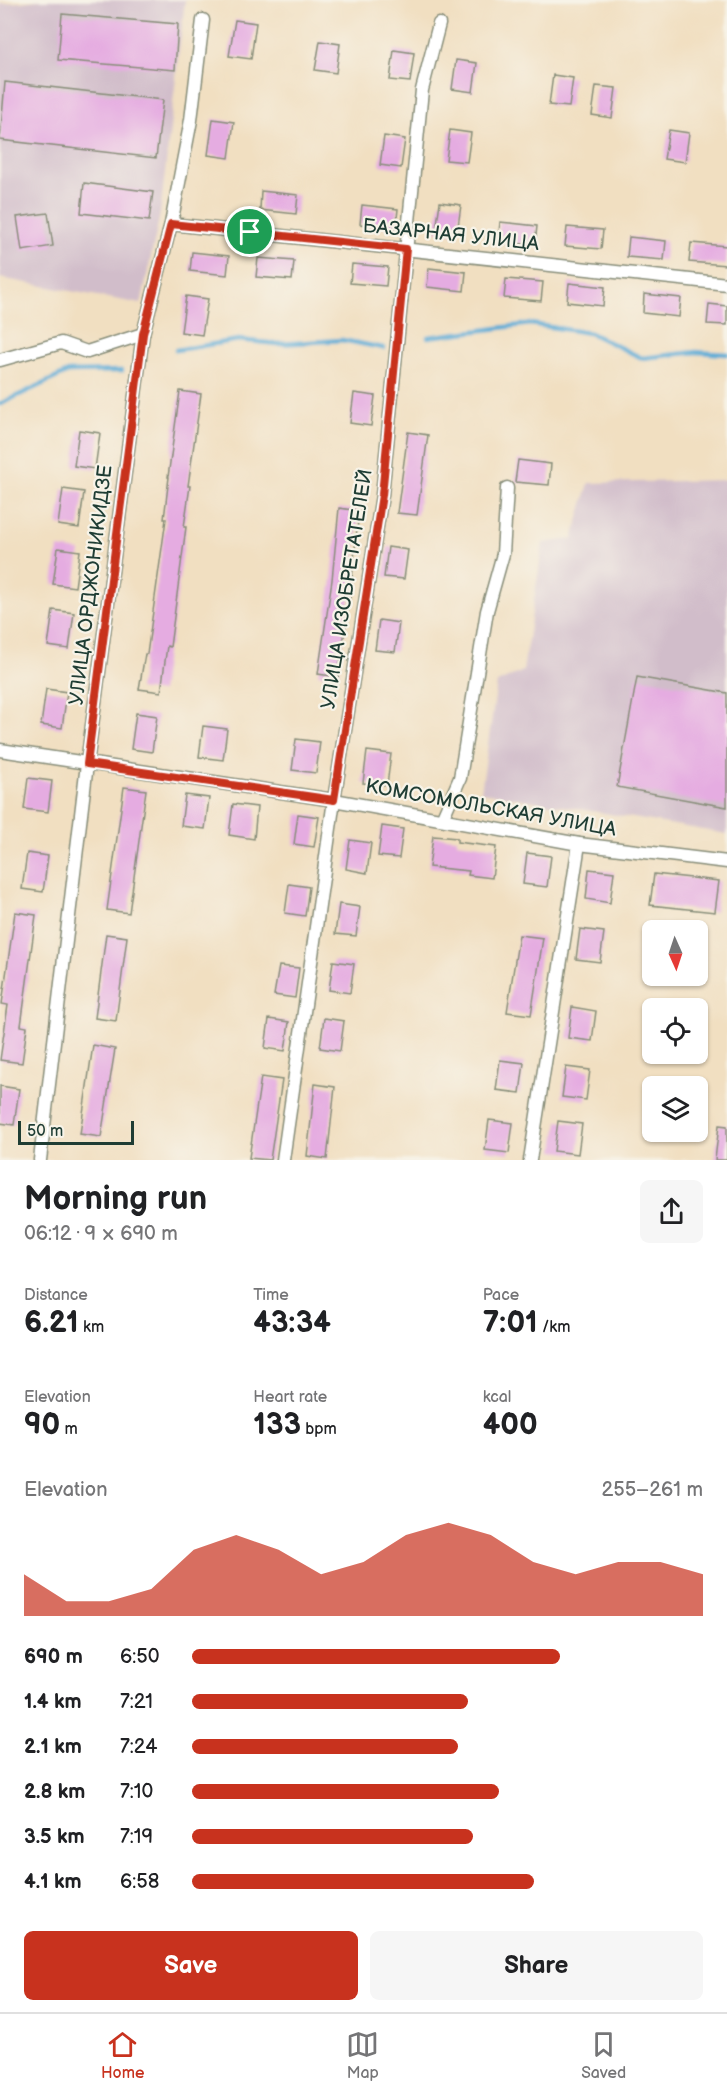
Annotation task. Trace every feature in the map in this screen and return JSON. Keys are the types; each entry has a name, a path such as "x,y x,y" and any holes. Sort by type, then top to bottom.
{"street":[{"name":"УЛИЦА ОРДЖОНИКИДЗЕ","path":"40,1160 87,764 143,334 171,224 191,120 203,20"},
{"name":"УЛИЦА ИЗОБРЕТАТЕЛЕЙ","path":"283,1160 334,800 382,495 422,90 439,24"},
{"name":"БАЗАРНАЯ УЛИЦА","path":"171,224 727,284"},
{"path":"0,360 62,343 87,352 143,334"},
{"path":"442,819 460,778 487,611 503,554 507,488"},
{"name":"КОМСОМОЛЬСКАЯ УЛИЦА","path":"0,750 334,800 579,844 727,862"},
{"path":"531,1160 579,844"}],"shaded area":[{"path":"41,0 185,0 160,214 141,304 0,278 0,4"},
{"path":"727,480 727,834 481,792 497,683 523,671 543,543 573,539 589,483"}],"building":[{"path":"62,14 178,24 175,70 58,60"},
{"path":"235,20 256,23 251,59 229,56"},
{"path":"320,41 340,44 336,73 315,70"},
{"path":"394,50 414,53 410,82 390,80"},
{"path":"456,60 477,63 473,92 452,89"},
{"path":"553,75 573,78 569,107 549,105"},
{"path":"5,82 163,100 156,158 0,140"},
{"path":"596,86 616,88 612,118 592,115"},
{"path":"213,119 234,122 229,158 208,155"},
{"path":"450,130 471,133 467,162 446,160"},
{"path":"669,130 689,133 685,162 664,159"},
{"path":"384,136 405,139 401,168 380,165"},
{"path":"84,183 153,192 149,221 81,213"},
{"path":"261,191 298,195 296,214 260,210"},
{"path":"440,202 461,205 457,234 436,231"},
{"path":"362,205 398,209 396,228 360,224"},
{"path":"48,213 53,246 22,251 17,217"},
{"path":"500,222 537,226 535,245 498,242"},
{"path":"567,227 603,230 601,249 565,246"},
{"path":"629,237 666,241 664,260 627,257"},
{"path":"691,243 727,246 726,265 689,262"},
{"path":"192,252 229,256 227,275 190,271"},
{"path":"258,258 294,261 292,280 256,277"},
{"path":"352,264 388,267 386,286 350,283"},
{"path":"429,268 466,272 464,291 427,287"},
{"path":"506,279 543,282 541,301 504,298"},
{"path":"569,283 605,287 603,306 567,302"},
{"path":"644,294 681,298 679,317 643,313"},
{"path":"186,296 208,299 202,335 181,332"},
{"path":"709,304 727,306 727,325 707,324"},
{"path":"180,391 201,394 170,647 167,646 161,692 139,689 145,654 147,654 166,519 164,519 168,477"},
{"path":"354,393 375,396 371,426 350,423"},
{"path":"79,430 100,433 95,469 74,466"},
{"path":"408,432 428,435 417,515 397,513"},
{"path":"518,460 551,464 549,485 515,482"},
{"path":"63,489 84,492 79,528 58,525"},
{"path":"339,508 359,511 350,597 338,677 318,674 332,580"},
{"path":"388,547 408,550 404,579 384,577"},
{"path":"58,548 80,551 75,587 53,584"},
{"path":"53,610 74,613 69,649 48,646"},
{"path":"379,620 399,623 395,652 375,650"},
{"path":"637,677 727,693 727,807 617,787"},
{"path":"46,689 67,692 62,728 41,725"},
{"path":"136,713 157,716 152,752 131,749"},
{"path":"203,726 227,729 223,760 199,757"},
{"path":"296,739 320,742 316,773 292,770"},
{"path":"367,751 391,754 387,785 363,783"},
{"path":"28,778 52,781 48,812 24,809"},
{"path":"124,787 146,790 129,913 107,910"},
{"path":"185,795 209,798 205,829 181,826"},
{"path":"233,804 257,807 254,839 229,835"},
{"path":"298,814 319,817 314,847 294,844"},
{"path":"382,826 403,829 399,858 378,856"},
{"path":"433,836 457,838 457,842 496,847 492,878 468,875 469,871 429,867"},
{"path":"350,840 371,843 367,873 346,869"},
{"path":"27,853 48,856 43,892 22,889"},
{"path":"527,853 551,856 547,887 523,884"},
{"path":"589,869 614,872 610,903 586,899"},
{"path":"654,874 719,881 715,912 650,905"},
{"path":"289,884 309,887 305,916 285,913"},
{"path":"339,904 360,907 356,936 335,934"},
{"path":"15,912 36,915 21,1026 27,1027 22,1063 0,1060 8,1005 2,1004"},
{"path":"580,929 604,932 600,962 576,959"},
{"path":"106,934 127,937 116,1021 95,1018"},
{"path":"519,935 543,938 531,1015 507,1012"},
{"path":"333,961 354,964 350,993 329,990"},
{"path":"279,966 299,968 295,998 274,995"},
{"path":"572,1007 596,1011 592,1041 568,1038"},
{"path":"324,1018 344,1021 340,1051 320,1048"},
{"path":"269,1019 289,1022 285,1051 265,1048"},
{"path":"93,1045 115,1049 101,1137 80,1134"},
{"path":"500,1060 524,1063 520,1093 496,1090"},
{"path":"566,1067 590,1070 586,1100 562,1097"},
{"path":"261,1077 282,1080 270,1160 249,1158"},
{"path":"315,1084 335,1087 327,1159 307,1156"},
{"path":"0,1086 19,1089 14,1125 0,1123"},
{"path":"489,1120 513,1123 509,1153 485,1150"},
{"path":"558,1121 582,1124 578,1154 554,1151"},
{"path":"719,1125 727,1126 727,1160 715,1160"}],"waterway":[{"path":"428,337 530,324 590,333 642,358 696,352 727,354"},
{"path":"176,350 239,340 278,344 342,340 383,348"},
{"path":"0,404 68,372 122,371"}],"route":[{"path":"171,224 250,232 406,249 382,495 334,800 87,764 143,334 171,224"}]}
